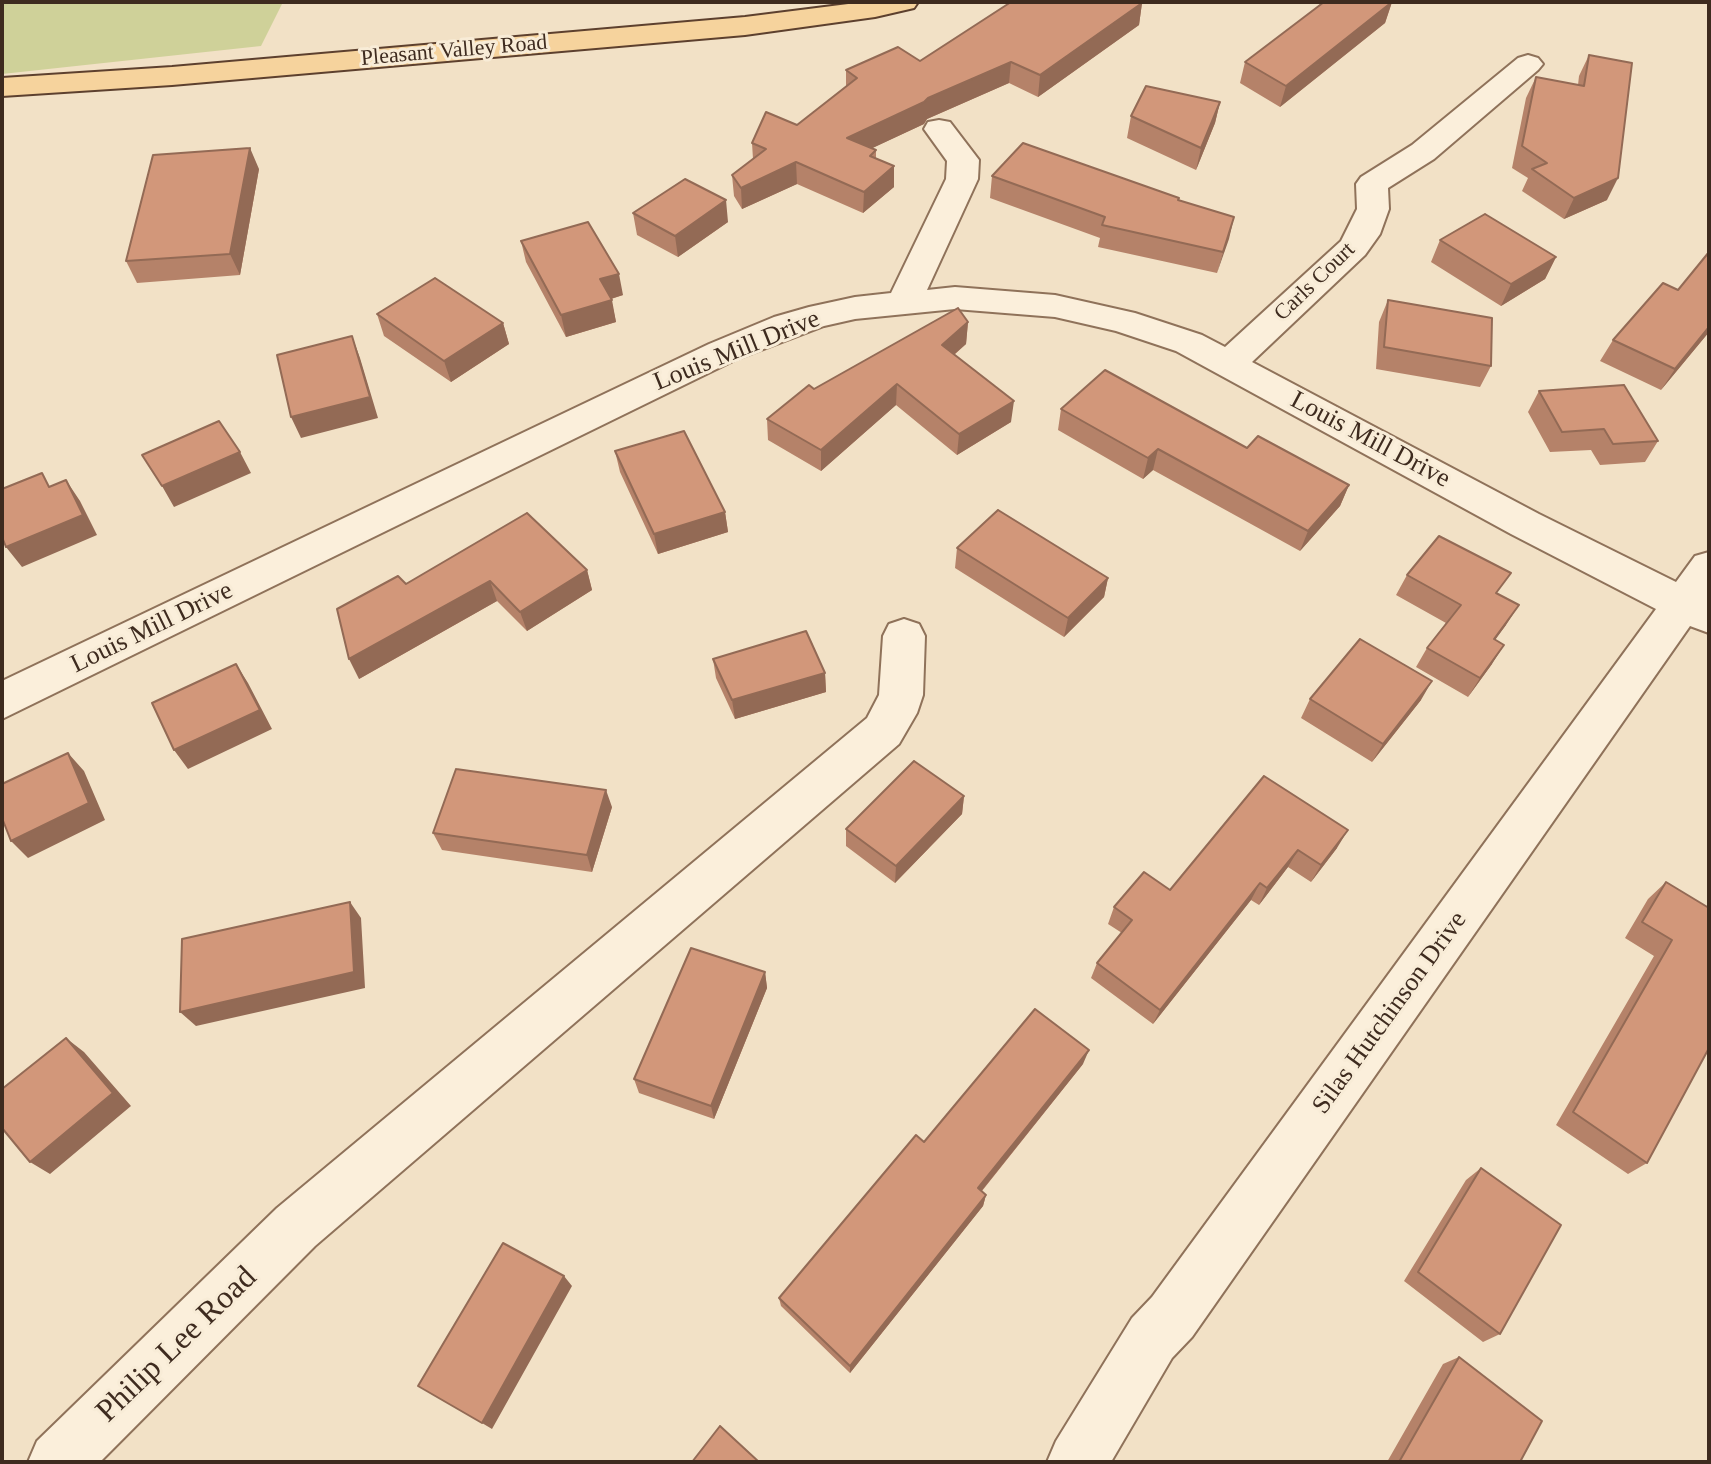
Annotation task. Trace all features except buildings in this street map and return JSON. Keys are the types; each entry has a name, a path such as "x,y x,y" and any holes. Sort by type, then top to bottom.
{"main road":[{"name":"Pleasant Valley Road","path":"2,87 172,76 745,26 875,9 904,2"}],"street":[{"name":"Carls Court","path":"1228,364 1353,248 1363,234 1373,209 1372,184 1423,152 1528,64"},
{"path":"904,303 962,179 963,160 939,129"},
{"name":"Louis Mill Drive","path":"2,701 722,352 786,325 821,315 955,298 1055,306 1123,321 1189,343 1700,596"},
{"name":"Silas Hutchinson Drive","path":"1077,1462 1152,1338 1172,1317 1700,596"},
{"name":"Philip Lee Road","path":"58,1462 296,1227 883,731 895,713 901,695 904,636"}],"green space":[{"path":"2,2 283,2 261,46 2,74"}]}
